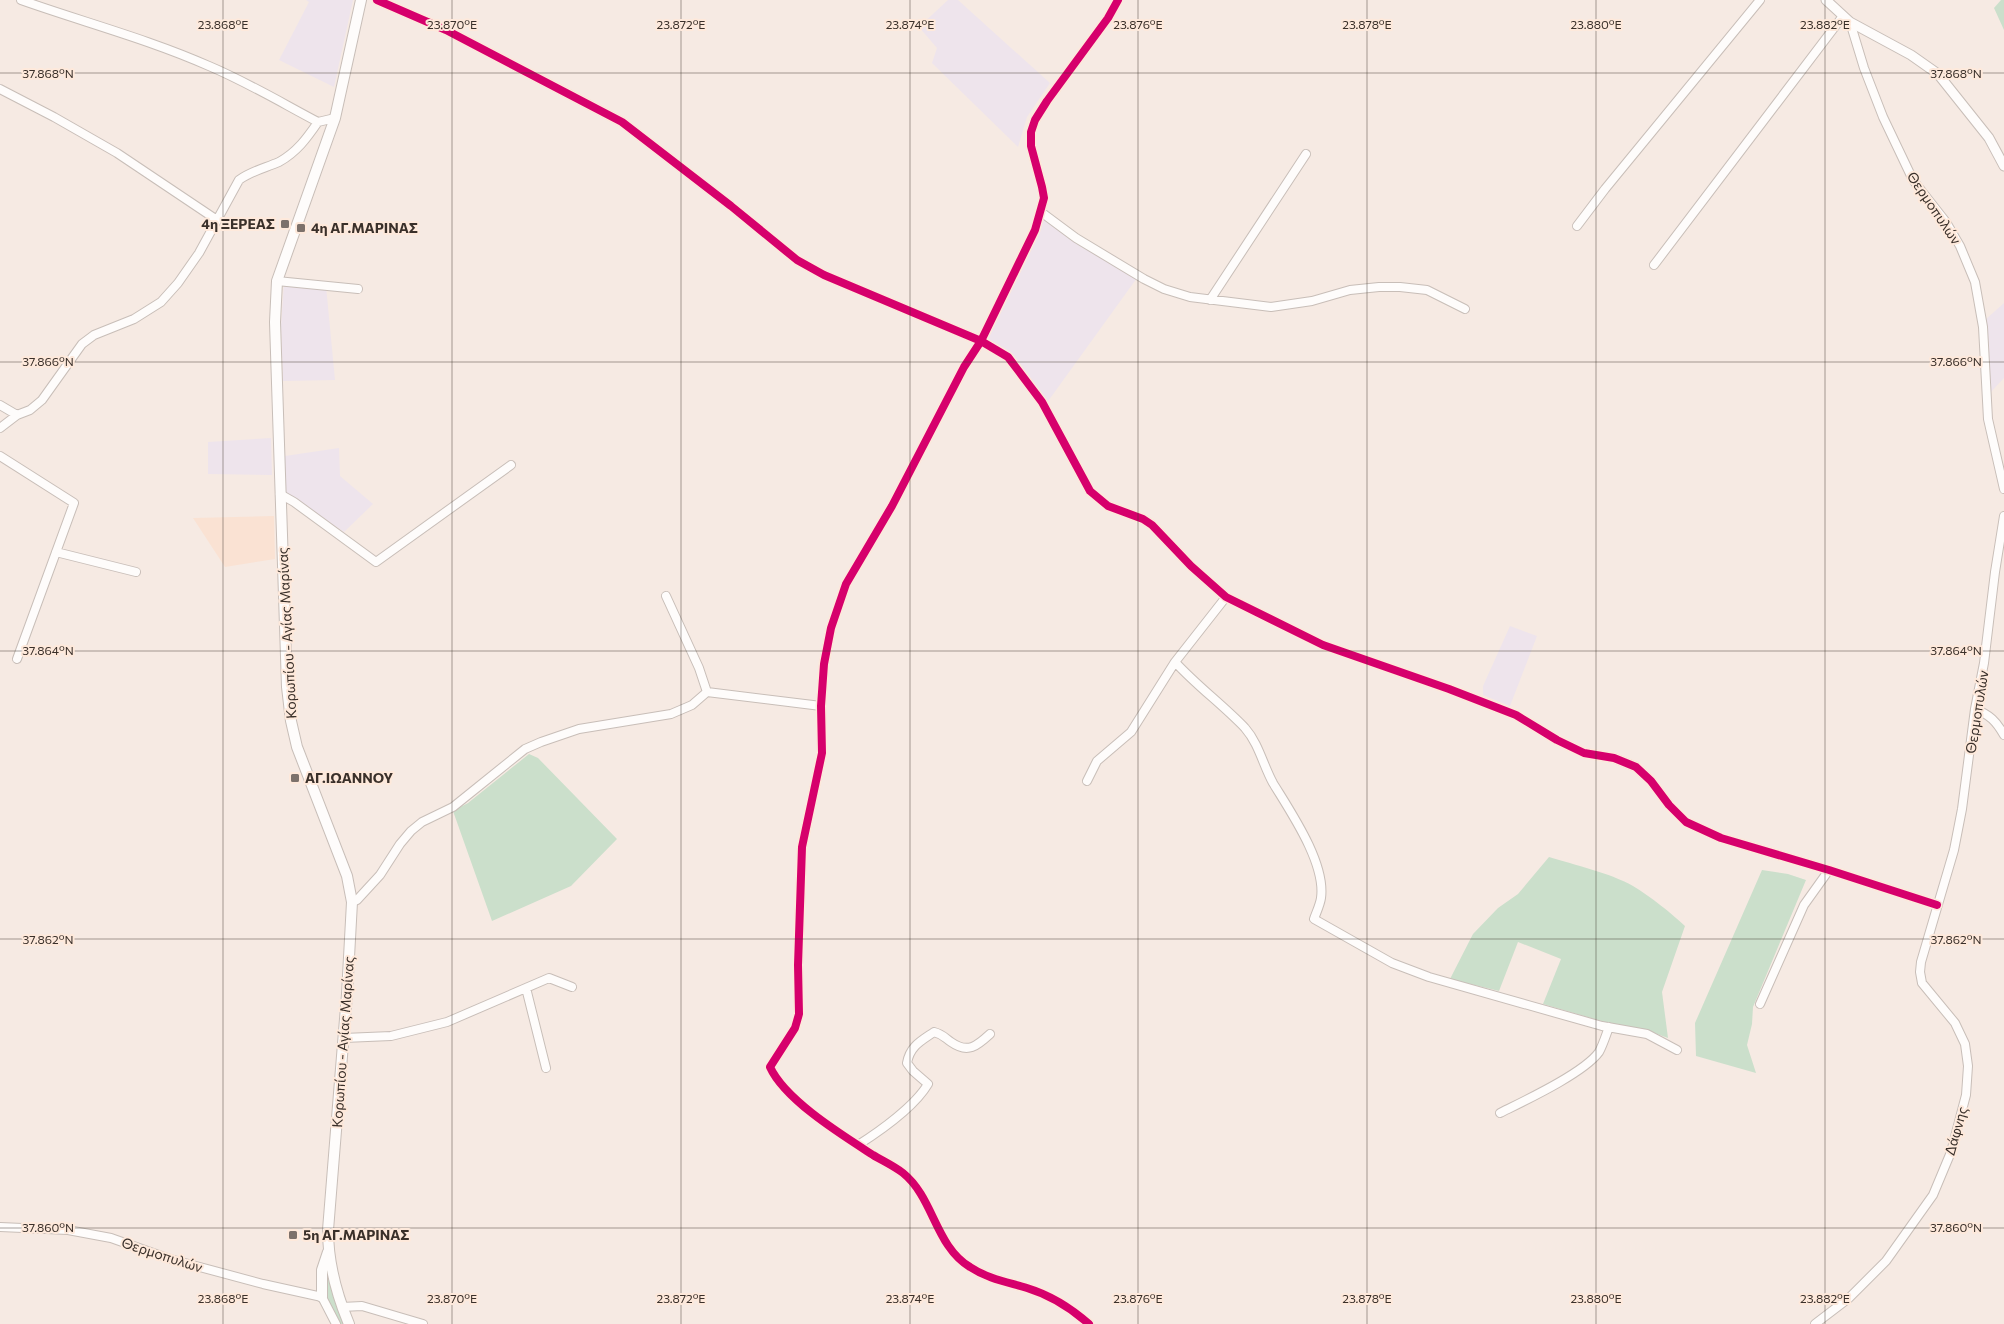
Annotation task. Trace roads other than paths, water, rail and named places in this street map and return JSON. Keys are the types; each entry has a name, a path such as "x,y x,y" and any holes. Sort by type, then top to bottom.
{"main road":[{"name":"Κορωπίου - Αγίας Μαρίνας","path":"349,1324 334,1281 328,1251 328,1230 344,1038 352,902 347,876 297,747 291,720 287,687 275,322 277,281 335,118 361,0"},
{"path":"322,1297 322,1270 328,1251"}],"street":[{"path":"21,0 58,14 112,30 208,66 252,86 318,122"},
{"path":"377,0 446,30 622,122 804,264 824,275 981,341 1008,357 1042,402 1090,491 1108,506 1142,519 1152,525 1191,566 1226,597 1323,645 1449,689 1516,715 1557,740 1584,753 1614,758 1636,768 1686,822 1721,838 1937,905"},
{"path":"1090,1324 1054,1299 1028,1288 998,1281 971,1268 960,1260 950,1251 915,1184 902,1172 836,1130 784,1089 775,1078 770,1067 795,1028 799,1014 798,965 802,847 822,753 821,706 824,664 831,628 846,584 892,506 964,367 981,341 1035,230 1044,198 1031,146 1031,132 1035,120 1047,100 1108,18 1118,0"},
{"path":"1577,226 1605,189 1760,0"},
{"path":"1826,0 1847,19 1910,54 1938,74 1989,138 2004,166"},
{"path":"1654,264 1847,19"},
{"name":"Θερμοπυλών","path":"1847,19 1883,118 1913,180 1946,222 1960,246 1975,282 1983,327 1988,419 2004,489"},
{"path":"0,90 54,117 117,153 217,220"},
{"path":"0,428 17,415 30,410 42,400 82,344 94,335 134,319 161,302 178,283 199,253 239,180 249,173 265,168 290,155 304,142 318,122 335,118"},
{"path":"1210,300 1306,154"},
{"path":"1041,212 1076,238 1164,289 1190,297 1271,307 1312,301 1350,290 1400,287 1427,290 1465,309"},
{"path":"277,281 358,289"},
{"path":"0,405 17,415"},
{"path":"0,456 74,503 17,659"},
{"path":"280,494 294,502 376,562 511,465"},
{"name":"Θερμοπυλών","path":"1937,905 1954,850 1962,809 1975,709 1984,663 1994,572 2004,516"},
{"path":"56,552 136,572"},
{"path":"666,596 699,668 707,692"},
{"path":"1087,781 1097,761 1131,732 1175,662 1226,597"},
{"path":"1175,662 1195,684 1224,708 1246,730 1257,748 1272,781 1293,814 1320,875 1321,897 1314,920 1348,940 1402,967 1429,977 1608,1027 1647,1034 1677,1050"},
{"path":"352,902 357,900 380,875 400,844 411,831 422,822 454,807 525,749 541,742 579,729 671,714 692,705 707,692 821,706"},
{"path":"1975,709 1988,714 1997,723 2004,735"},
{"path":"1760,1004 1804,905 1829,870"},
{"name":"Δάφνης","path":"1816,1324 1849,1298 1886,1261 1933,1195 1951,1152 1966,1095 1968,1066 1966,1044 1955,1023 1922,983 1921,962 1937,905"},
{"path":"344,1038 391,1036 446,1022 549,978 572,987"},
{"path":"526,988 546,1068"},
{"path":"1500,1113 1533,1097 1587,1065 1599,1052 1608,1027"},
{"path":"858,1145 876,1134 924,1091 928,1084 912,1071 908,1063 909,1054 916,1043 934,1032 943,1034 951,1042 961,1047 971,1048 978,1045 990,1034"},
{"name":"Θερμοπυλών","path":"0,1227 68,1230 111,1238 178,1261 263,1284 322,1297"},
{"path":"322,1297 336,1324"},
{"path":"342,1307 362,1306 423,1324"}],"place":[{"name":"4η ΞΕΡΕΑΣ","path":"285,224"},
{"name":"4η ΑΓ.ΜΑΡΙΝΑΣ","path":"301,228"},
{"name":"ΑΓ.ΙΩΑΝΝΟΥ","path":"295,778"},
{"name":"5η ΑΓ.ΜΑΡΙΝΑΣ","path":"293,1235"}]}
